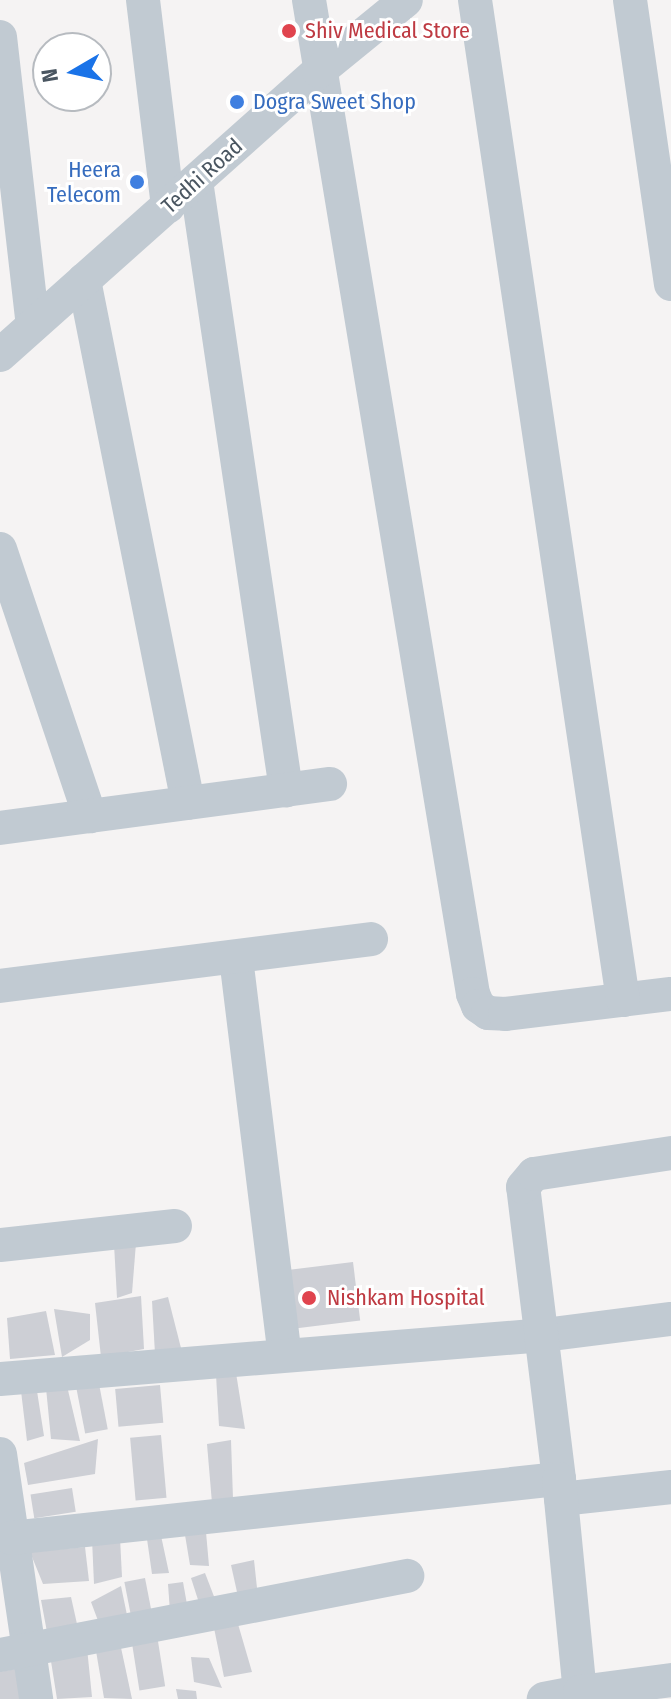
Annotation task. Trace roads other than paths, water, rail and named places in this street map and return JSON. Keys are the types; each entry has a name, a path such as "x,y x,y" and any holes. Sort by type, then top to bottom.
{"street":[{"path":"143,0 168,206"},
{"path":"309,0 473,994 478,1006 488,1013 505,1014 671,994"},
{"name":"Tedhi Road","path":"0,355 319,71 406,0"},
{"path":"475,0 623,1000"},
{"path":"630,0 671,284"},
{"path":"0,37 33,325"},
{"path":"196,181 286,790"},
{"path":"84,280 188,803"},
{"path":"0,549 90,816"},
{"path":"0,828 330,784"},
{"path":"0,986 371,939"},
{"path":"236,958 285,1355"},
{"path":"580,1696 544,1335 523,1187 528,1179 562,1169 671,1153"},
{"path":"0,1245 175,1226"},
{"path":"0,1379 544,1335 671,1319"},
{"path":"0,1454 3,1500 11,1538 14,1653 36,1699"},
{"path":"11,1538 560,1489 671,1487"},
{"path":"14,1653 407,1576"},
{"path":"544,1699 671,1680"}],"place":[{"name":"Shiv Medical Store","path":"289,31"},
{"name":"Dogra Sweet Shop","path":"237,102"},
{"name":"Heera Telecom","path":"137,182"},
{"name":"Nishkam Hospital","path":"309,1298"}]}
